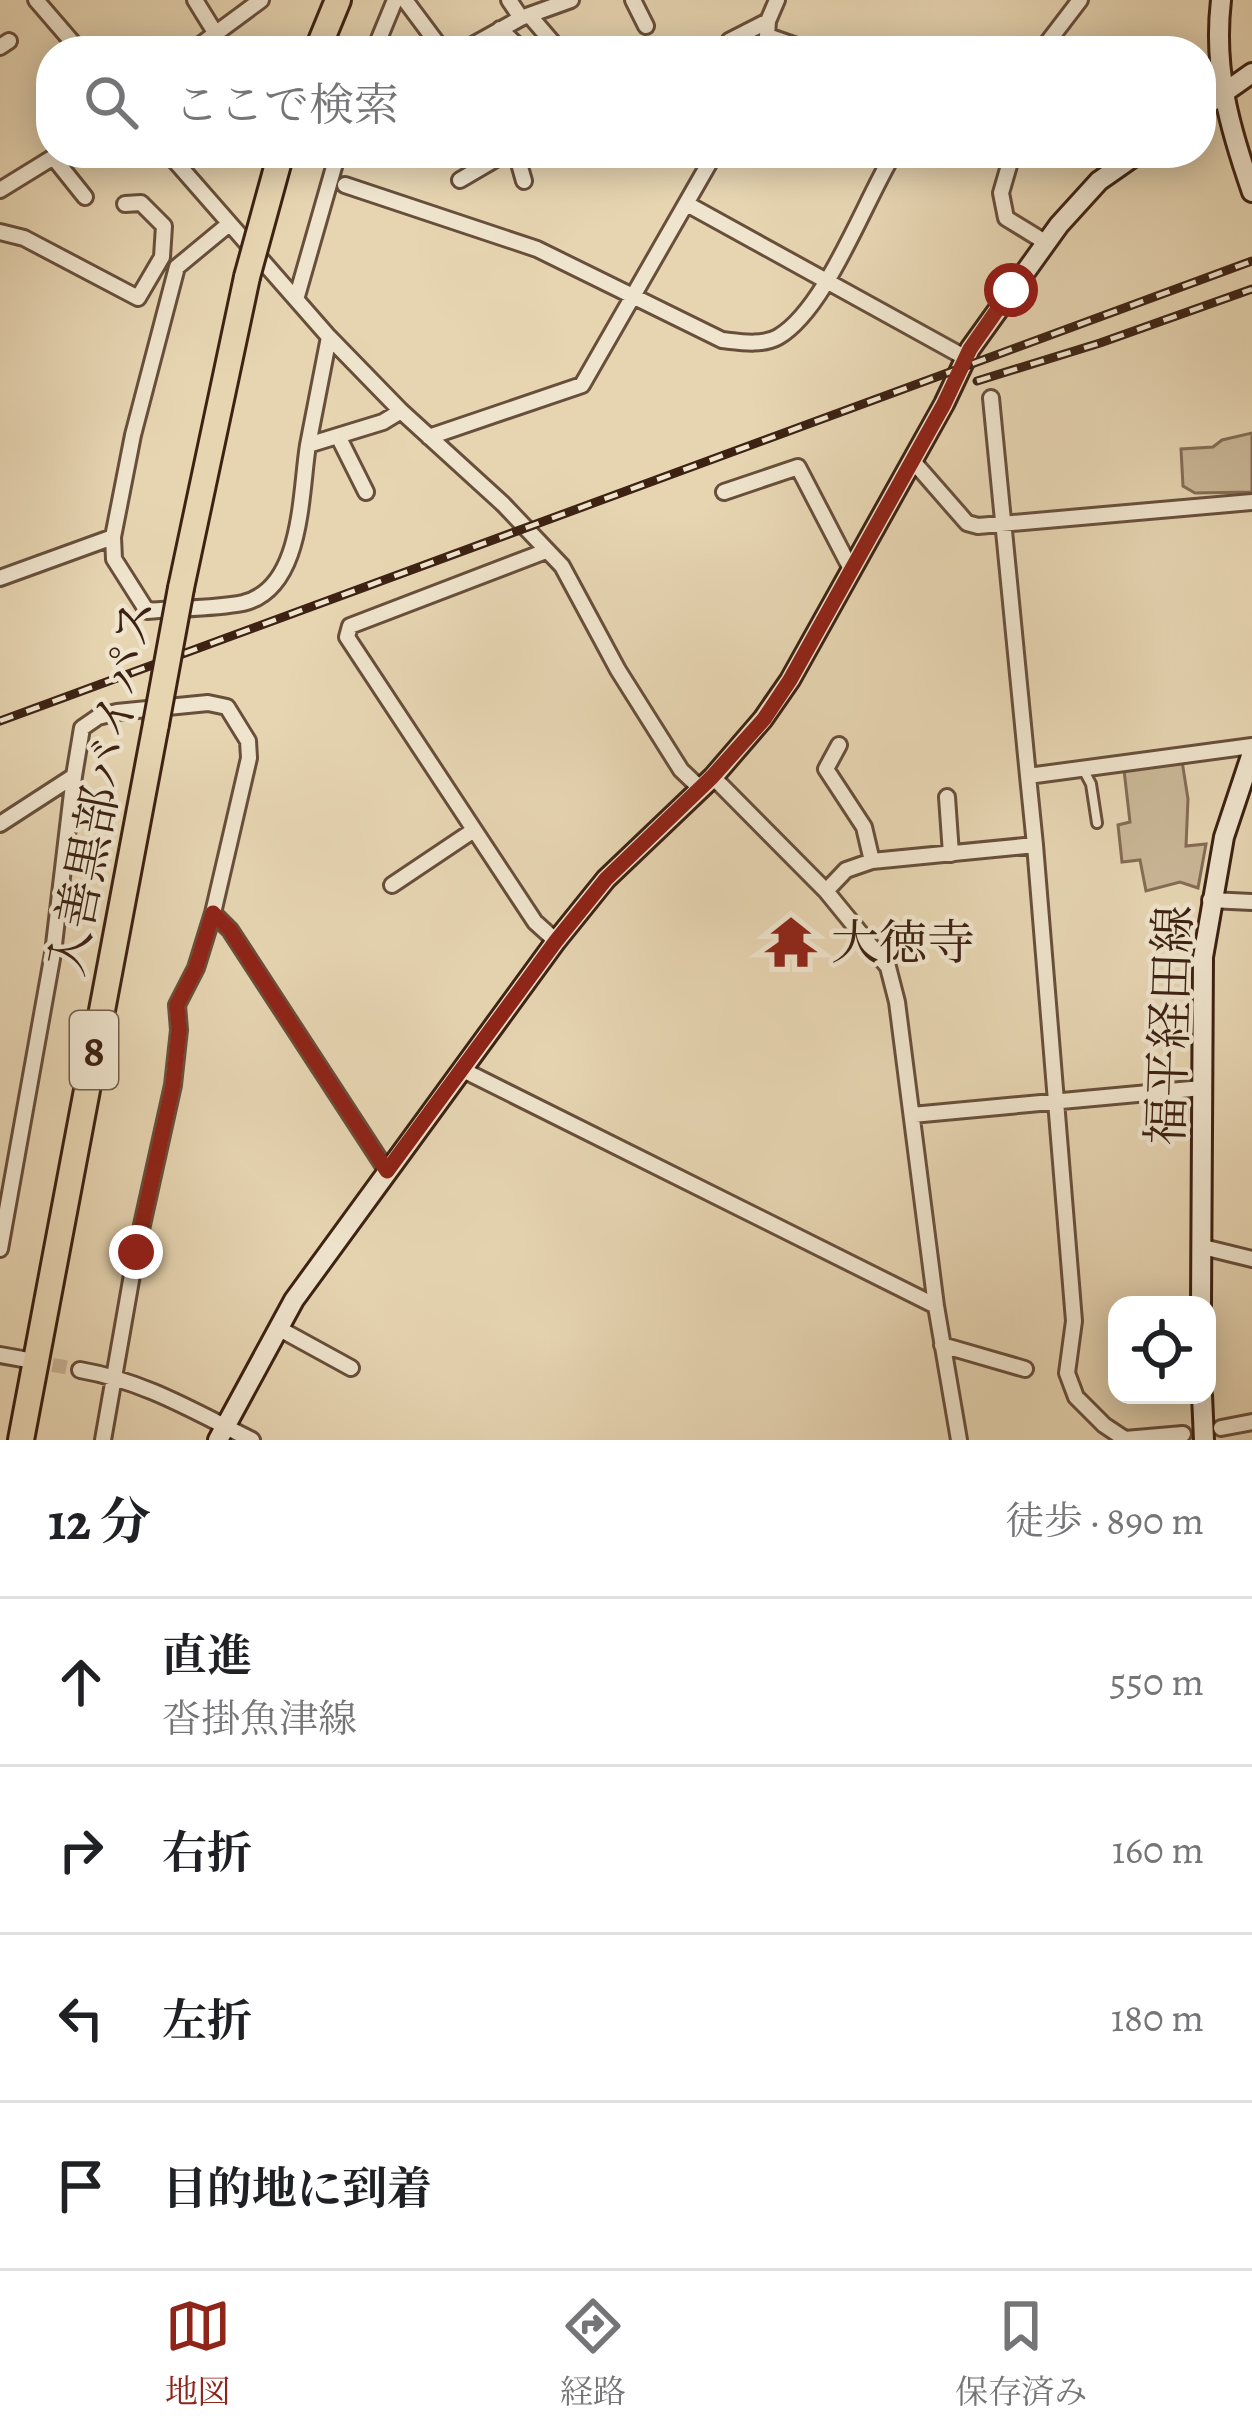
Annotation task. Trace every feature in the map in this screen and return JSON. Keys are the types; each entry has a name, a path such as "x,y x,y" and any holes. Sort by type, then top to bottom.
{"highway":[{"path":"323,36 338,0"},
{"name":"入善黒部バイパス","path":"22,1440 181,588 248,277 277,168"}],"main road":[{"path":"1221,0 1216,40 1222,93 1252,192"},
{"path":"1216,98 1252,73"},
{"path":"221,1433 278,1328 556,941 606,879 707,783 764,719 790,680 966,358 1045,242 1099,181 1118,168"},
{"name":"福平経田線","path":"1201,1296 1204,956 1224,837 1252,750"},
{"path":"1202,1404 1204,1440"}],"street":[{"path":"36,0 67,36"},
{"path":"195,0 216,34"},
{"path":"213,36 261,0"},
{"path":"509,0 545,36"},
{"path":"490,36 571,0"},
{"path":"633,0 646,26"},
{"path":"767,36 777,0"},
{"path":"1052,36 1080,0"},
{"path":"384,36 406,1 432,36"},
{"path":"500,29 507,36"},
{"path":"0,190 36,168"},
{"path":"66,168 85,197"},
{"path":"181,168 329,337 562,566 680,770 707,783 826,891 888,967 959,1440"},
{"path":"297,296 334,168"},
{"path":"460,180 480,168"},
{"path":"520,168 524,181"},
{"path":"429,437 582,385 707,168"},
{"path":"345,185 537,249 722,340 746,344 775,339 800,319 886,168"},
{"path":"1008,168 1001,193 1006,218 1045,242"},
{"path":"0,232 24,238 138,298 162,257 164,226 141,202 125,205"},
{"path":"687,204 966,358"},
{"path":"229,224 177,267 133,435 113,537 114,559 147,611 254,599 281,579 290,561 329,337"},
{"path":"992,398 1058,1102 1074,1322 1067,1373 1076,1397 1103,1425 1125,1439 1184,1434"},
{"path":"308,446 383,422 400,411"},
{"path":"338,436 366,492"},
{"path":"912,460 967,523 1004,524 1252,502"},
{"path":"724,492 798,466 851,569"},
{"path":"0,578 113,537"},
{"path":"546,550 350,626 347,637 535,922 556,941"},
{"path":"0,1249 53,953 82,728 98,717 208,703 226,706 248,741 249,758 213,913 196,968 177,1005 173,1085 103,1440"},
{"path":"839,745 826,769 864,827 872,861"},
{"path":"1028,776 1252,750"},
{"path":"0,824 74,776"},
{"path":"947,797 951,854"},
{"path":"392,885 474,830"},
{"path":"826,891 846,870 872,861 1035,845"},
{"path":"1210,900 1252,902"},
{"path":"213,913 230,930 387,1171"},
{"path":"461,1070 936,1306"},
{"path":"912,1114 1202,1088"},
{"path":"1203,1247 1252,1259"},
{"path":"278,1328 351,1368"},
{"path":"942,1345 1024,1369"},
{"path":"0,1354 28,1360"},
{"path":"80,1370 168,1395 221,1433 252,1440"},
{"path":"1221,1428 1252,1422"}],"lane":[{"path":"1082,768 1091,784 1097,823"}],"shaded area":[{"path":"1252,433 1252,492 1195,493 1183,486 1181,449 1213,447"},
{"path":"1182,761 1188,799 1186,846 1206,844 1198,888 1180,882 1146,891 1140,860 1122,862 1118,825 1130,822 1124,770"}],"tunnel":[{"path":"32,1361 80,1370"}],"railway":[{"path":"0,721 1252,261"},
{"path":"977,381 1252,289"}],"place":[{"name":"大徳寺","path":"791,942"}],"route":[{"path":"136,1252 173,1085 177,1005 196,968 213,913 230,930 387,1171 606,879 712,777 764,719 944,404 970,349 1011,290"}]}
